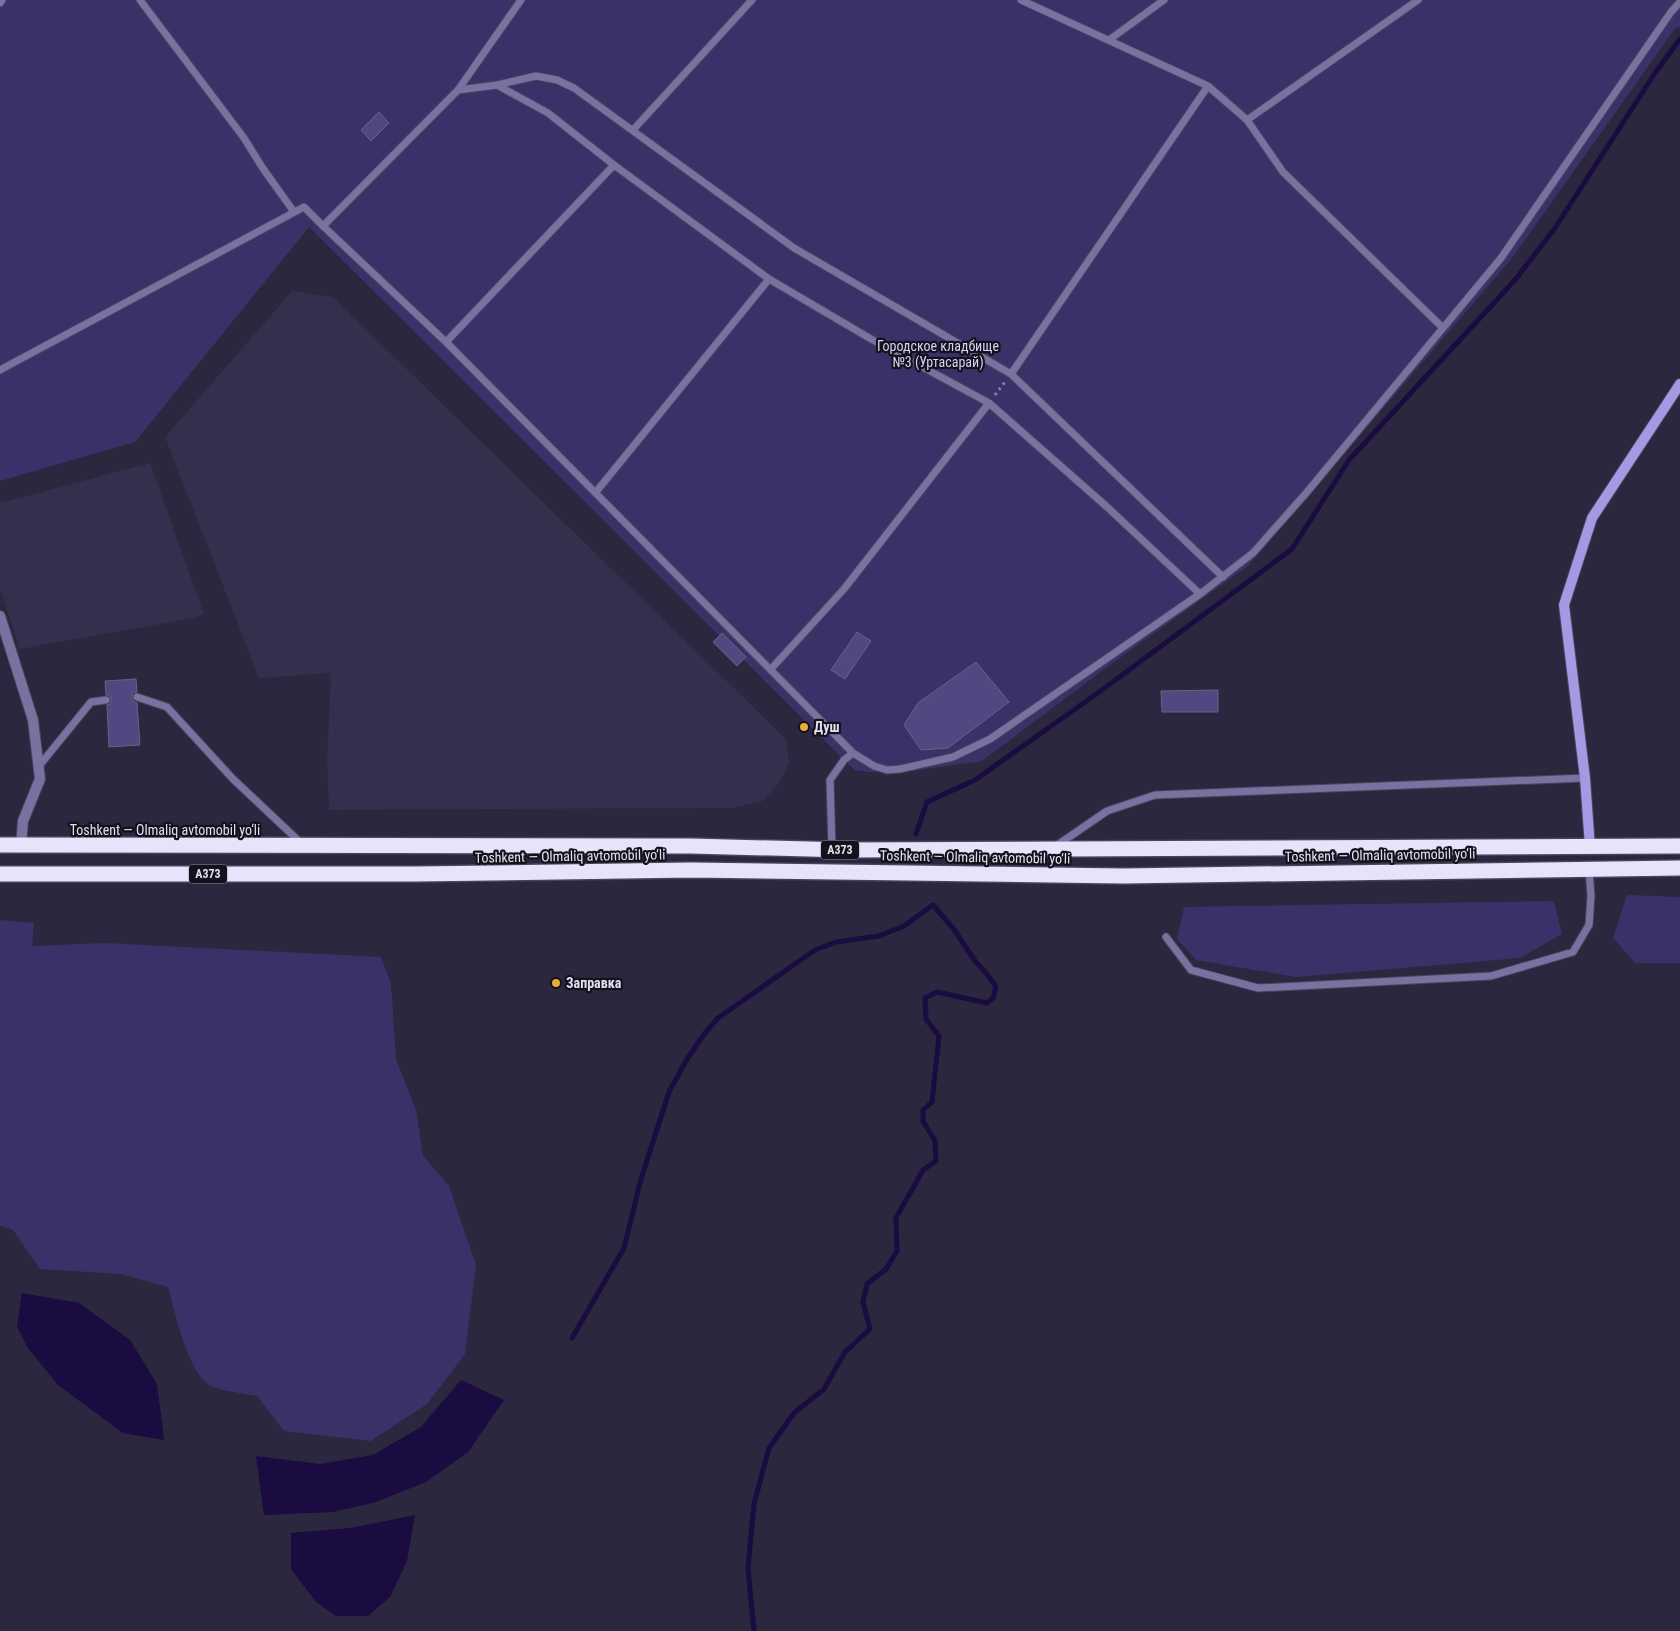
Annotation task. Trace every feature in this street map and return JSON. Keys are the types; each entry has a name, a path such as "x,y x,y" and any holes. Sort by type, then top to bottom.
{"highway":[{"name":"Toshkent — Olmaliq avtomobil yo‘li","path":"0,846 691,846 832,850 1680,846"},
{"name":"Toshkent — Olmaliq avtomobil yo‘li","path":"0,874 416,874 691,870 1123,876 1680,868"}],"street":[{"path":"1590,846 1564,605 1592,518 1680,384"},
{"path":"0,616 33,720 39,766 40,779 24,821 21,846"}],"lane":[{"path":"140,0 244,138 294,212"},
{"path":"322,226 458,90 521,0"},
{"path":"634,130 752,0"},
{"path":"1021,0 1208,86 1247,120 1283,172 1443,328"},
{"path":"1109,40 1164,0"},
{"path":"1247,120 1418,0"},
{"path":"0,370 304,207 446,342 853,753 874,766 887,770 900,769 953,757 990,739 1200,594 1253,552 1283,519 1501,258 1671,12 1680,2"},
{"path":"458,90 497,85 536,76 557,80 574,88 794,248 1011,374 1223,577"},
{"path":"497,85 548,113 614,165 769,279 870,339 989,403 1106,506 1200,594"},
{"path":"1011,374 1208,86"},
{"path":"446,342 614,165"},
{"path":"596,492 769,279"},
{"path":"770,669 844,589 989,403"},
{"path":"137,697 167,707 233,780 304,846"},
{"path":"39,766 91,702 106,700"},
{"path":"832,850 830,780 844,760 853,753"},
{"path":"1052,849 1107,811 1155,795 1584,778"},
{"path":"1166,937 1191,970 1258,988 1491,976 1573,952 1589,925 1591,896 1589,868"}],"path":[{"path":"989,403 1011,374"}],"shaded area":[{"path":"292,291 333,297 786,739 789,763 779,783 763,801 733,808 329,810 327,759 331,673 259,678 165,437"},
{"path":"150,463 204,614 194,618 20,649 0,588 0,503"},
{"path":"22,1293 79,1303 130,1340 157,1384 164,1440 123,1433 58,1385 28,1348 17,1327"},
{"path":"461,1380 504,1400 468,1452 426,1482 376,1502 333,1512 264,1515 256,1456 320,1464 373,1455 421,1427"},
{"path":"415,1515 407,1561 390,1597 368,1616 336,1616 316,1602 291,1569 291,1533 351,1528"}],"green space":[{"name":"Городское кладбище №3 (Уртасарай)","path":"0,0 1680,0 1680,27 1676,27 1513,257 1248,566 1110,665 982,761 904,772 869,772 855,770 844,760 309,227 135,442 0,481"},
{"path":"1627,895 1680,897 1680,963 1635,963 1613,938"},
{"path":"1554,901 1562,934 1520,958 1296,977 1196,960 1177,939 1184,907"},
{"path":"0,920 34,923 32,946 105,943 381,957 391,984 396,1059 416,1110 423,1156 449,1186 476,1265 465,1354 427,1404 371,1441 284,1431 257,1396 212,1387 201,1378 188,1354 168,1287 121,1274 40,1269 13,1230 0,1226"}],"building":[{"path":"379,112 389,123 371,141 361,130"},
{"path":"857,632 871,641 845,679 831,670"},
{"path":"722,633 746,657 737,666 713,642"},
{"path":"976,662 1009,702 948,748 921,750 904,725 918,703"},
{"path":"136,679 137,692 133,693 132,698 137,703 140,745 109,747 107,705 110,704 111,700 110,696 106,695 105,681"},
{"path":"1218,690 1218,712 1162,712 1161,691"}],"waterway":[{"path":"916,834 927,802 975,780 1102,690 1292,549 1349,460 1515,280 1555,228 1655,73 1680,39"},
{"path":"572,1338 624,1248 641,1179 669,1092 687,1059 705,1033 718,1018 815,950 836,942 879,936 904,926 933,905 953,928 975,961 996,987 993,998 987,1003 937,992 925,998 926,1019 939,1036 932,1102 923,1110 923,1121 935,1141 936,1161 923,1170 896,1218 897,1251 886,1269 867,1284 863,1302 870,1329 845,1352 824,1389 794,1413 769,1448 754,1504 748,1568 754,1631"}],"place":[{"name":"Душ","path":"804,727"},
{"name":"Заправка","path":"556,983"}]}
